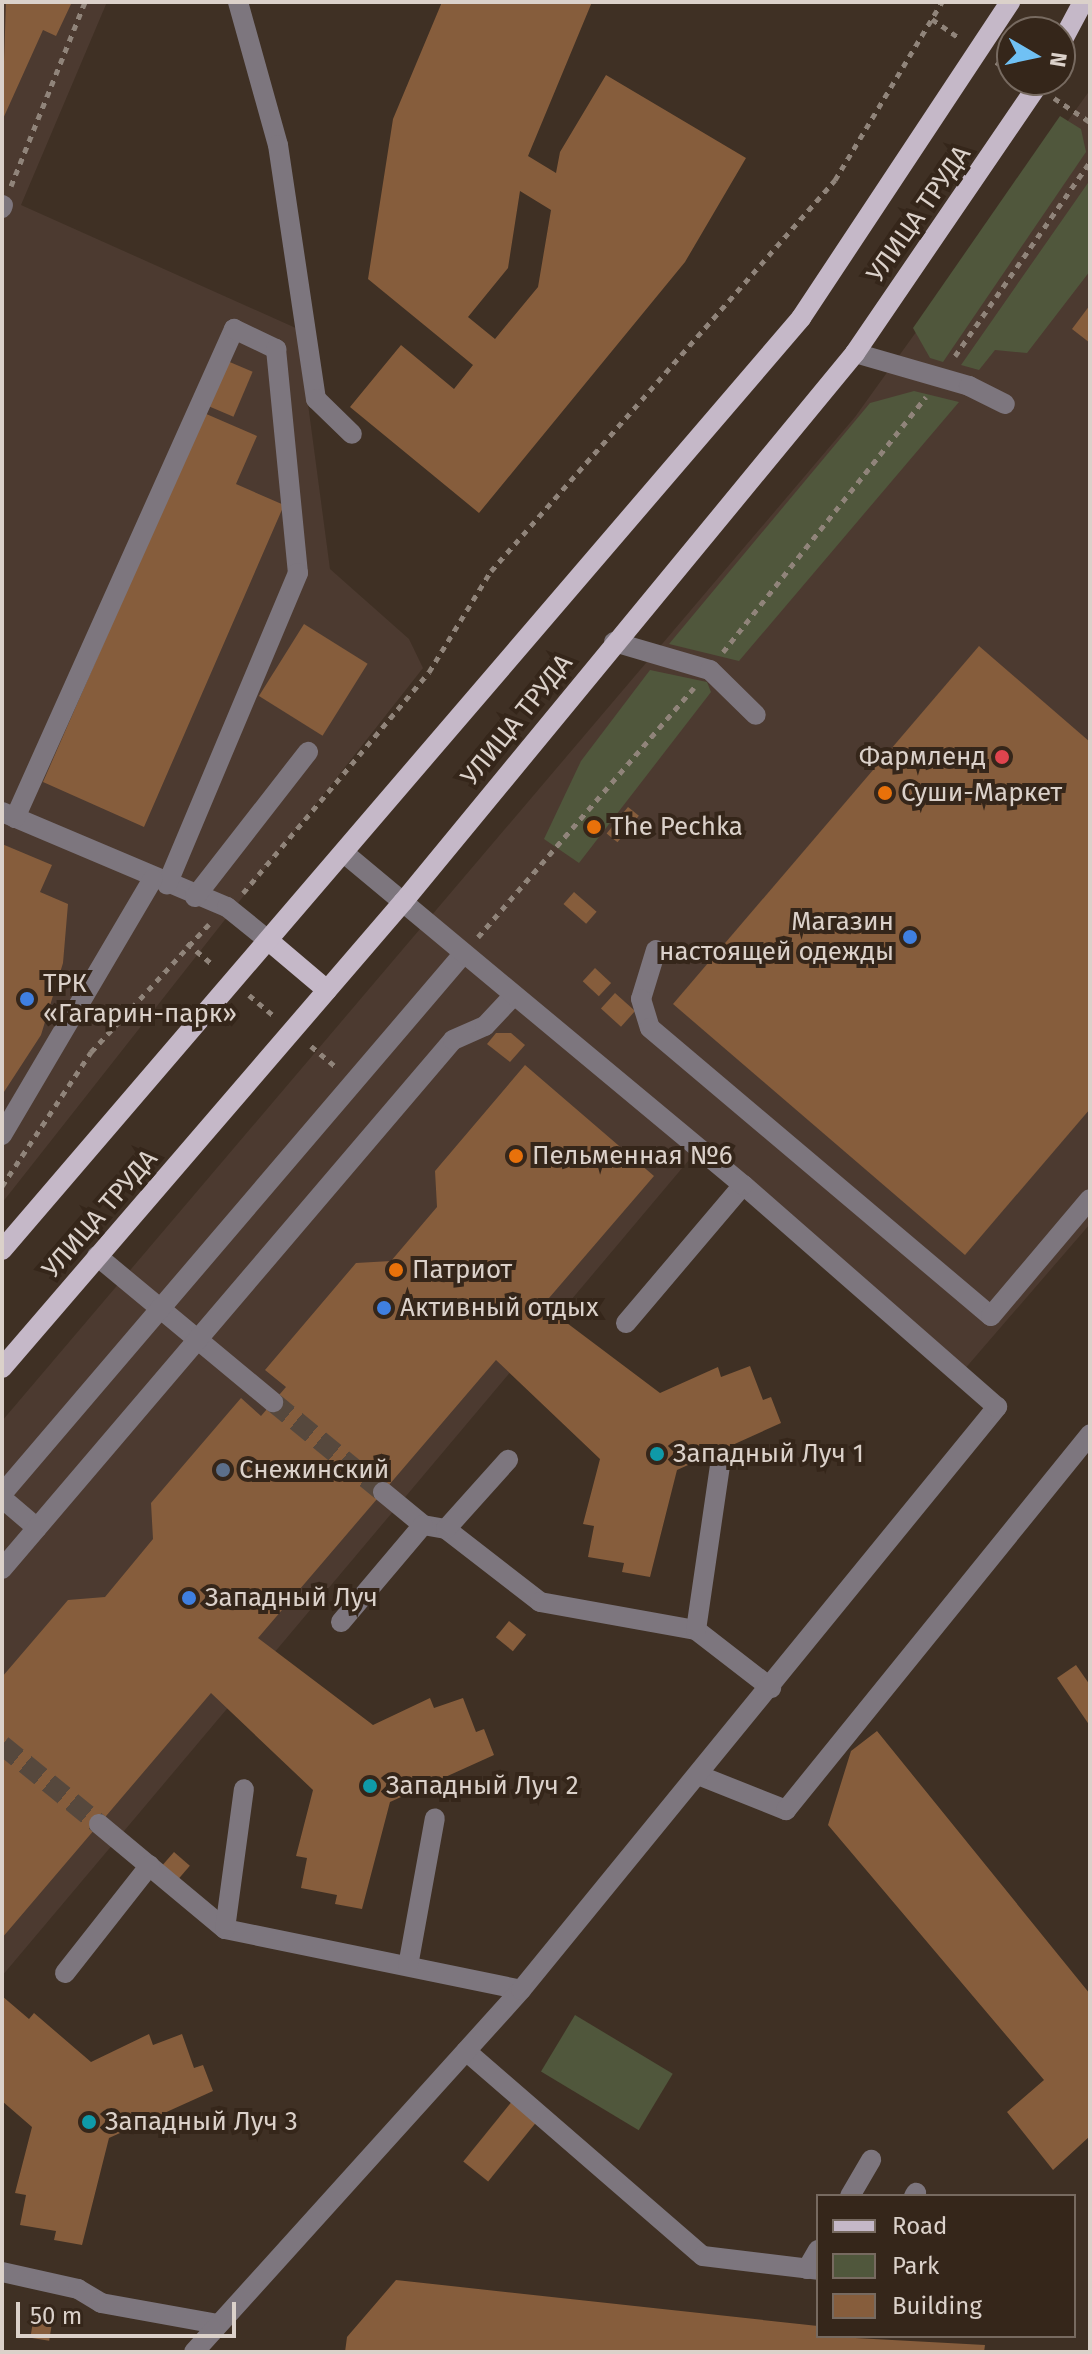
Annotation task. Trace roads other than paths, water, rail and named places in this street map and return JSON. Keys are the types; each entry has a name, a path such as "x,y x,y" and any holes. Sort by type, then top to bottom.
{"main road":[{"name":"УЛИЦА ТРУДА","path":"6,1240 269,941 801,318 1010,2"},
{"name":"УЛИЦА ТРУДА","path":"2,1368 403,902 855,353 1030,96"},
{"path":"269,941 327,990"}],"lane":[{"path":"238,2 278,145 316,399 352,434"},
{"path":"2,1135 160,882 298,573 276,349 234,329 9,815 160,882 195,897 227,907 269,941"},
{"path":"855,353 941,377 1005,404"},
{"path":"614,642 710,670 756,715"},
{"path":"195,897 308,752"},
{"path":"194,2352 521,1990 771,1688 997,1407 743,1185 344,853"},
{"path":"656,950 641,999 650,1028 991,1316 1090,1199"},
{"path":"37,1528 2,1496 464,953"},
{"path":"2,1569 453,1040 485,1026 514,995"},
{"path":"626,1323 743,1185"},
{"path":"97,1256 273,1402"},
{"path":"698,1775 786,1810 1090,1434"},
{"path":"446,1529 508,1460"},
{"path":"696,1630 720,1465"},
{"path":"383,1492 423,1525 446,1529 540,1602 696,1630 771,1688"},
{"path":"341,1622 423,1525"},
{"path":"225,1929 244,1789"},
{"path":"408,1966 435,1818"},
{"path":"99,1824 225,1929 521,1990"},
{"path":"65,1973 150,1865"},
{"path":"466,2051 703,2256 813,2269"},
{"path":"851,2194 871,2160"},
{"path":"2,2272 78,2289 101,2303 218,2324"}],"tunnel":[{"path":"273,1402 383,1492"},
{"path":"2,1745 99,1824"}],"place":[{"name":"Фармленд","path":"1002,757"},
{"name":"Суши-Маркет","path":"885,793"},
{"name":"The Pechka","path":"594,827"},
{"name":"Магазин настоящей одежды","path":"910,937"},
{"name":"ТРК «Гагарин-парк»","path":"27,999"},
{"name":"Пельменная №6","path":"516,1156"},
{"name":"Патриот","path":"396,1270"},
{"name":"Активный отдых","path":"384,1308"},
{"name":"Западный Луч 1","path":"657,1454"},
{"name":"Снежинский","path":"223,1470"},
{"name":"Западный Луч","path":"189,1598"},
{"name":"Западный Луч 2","path":"370,1786"},
{"name":"Западный Луч 3","path":"89,2122"}]}
